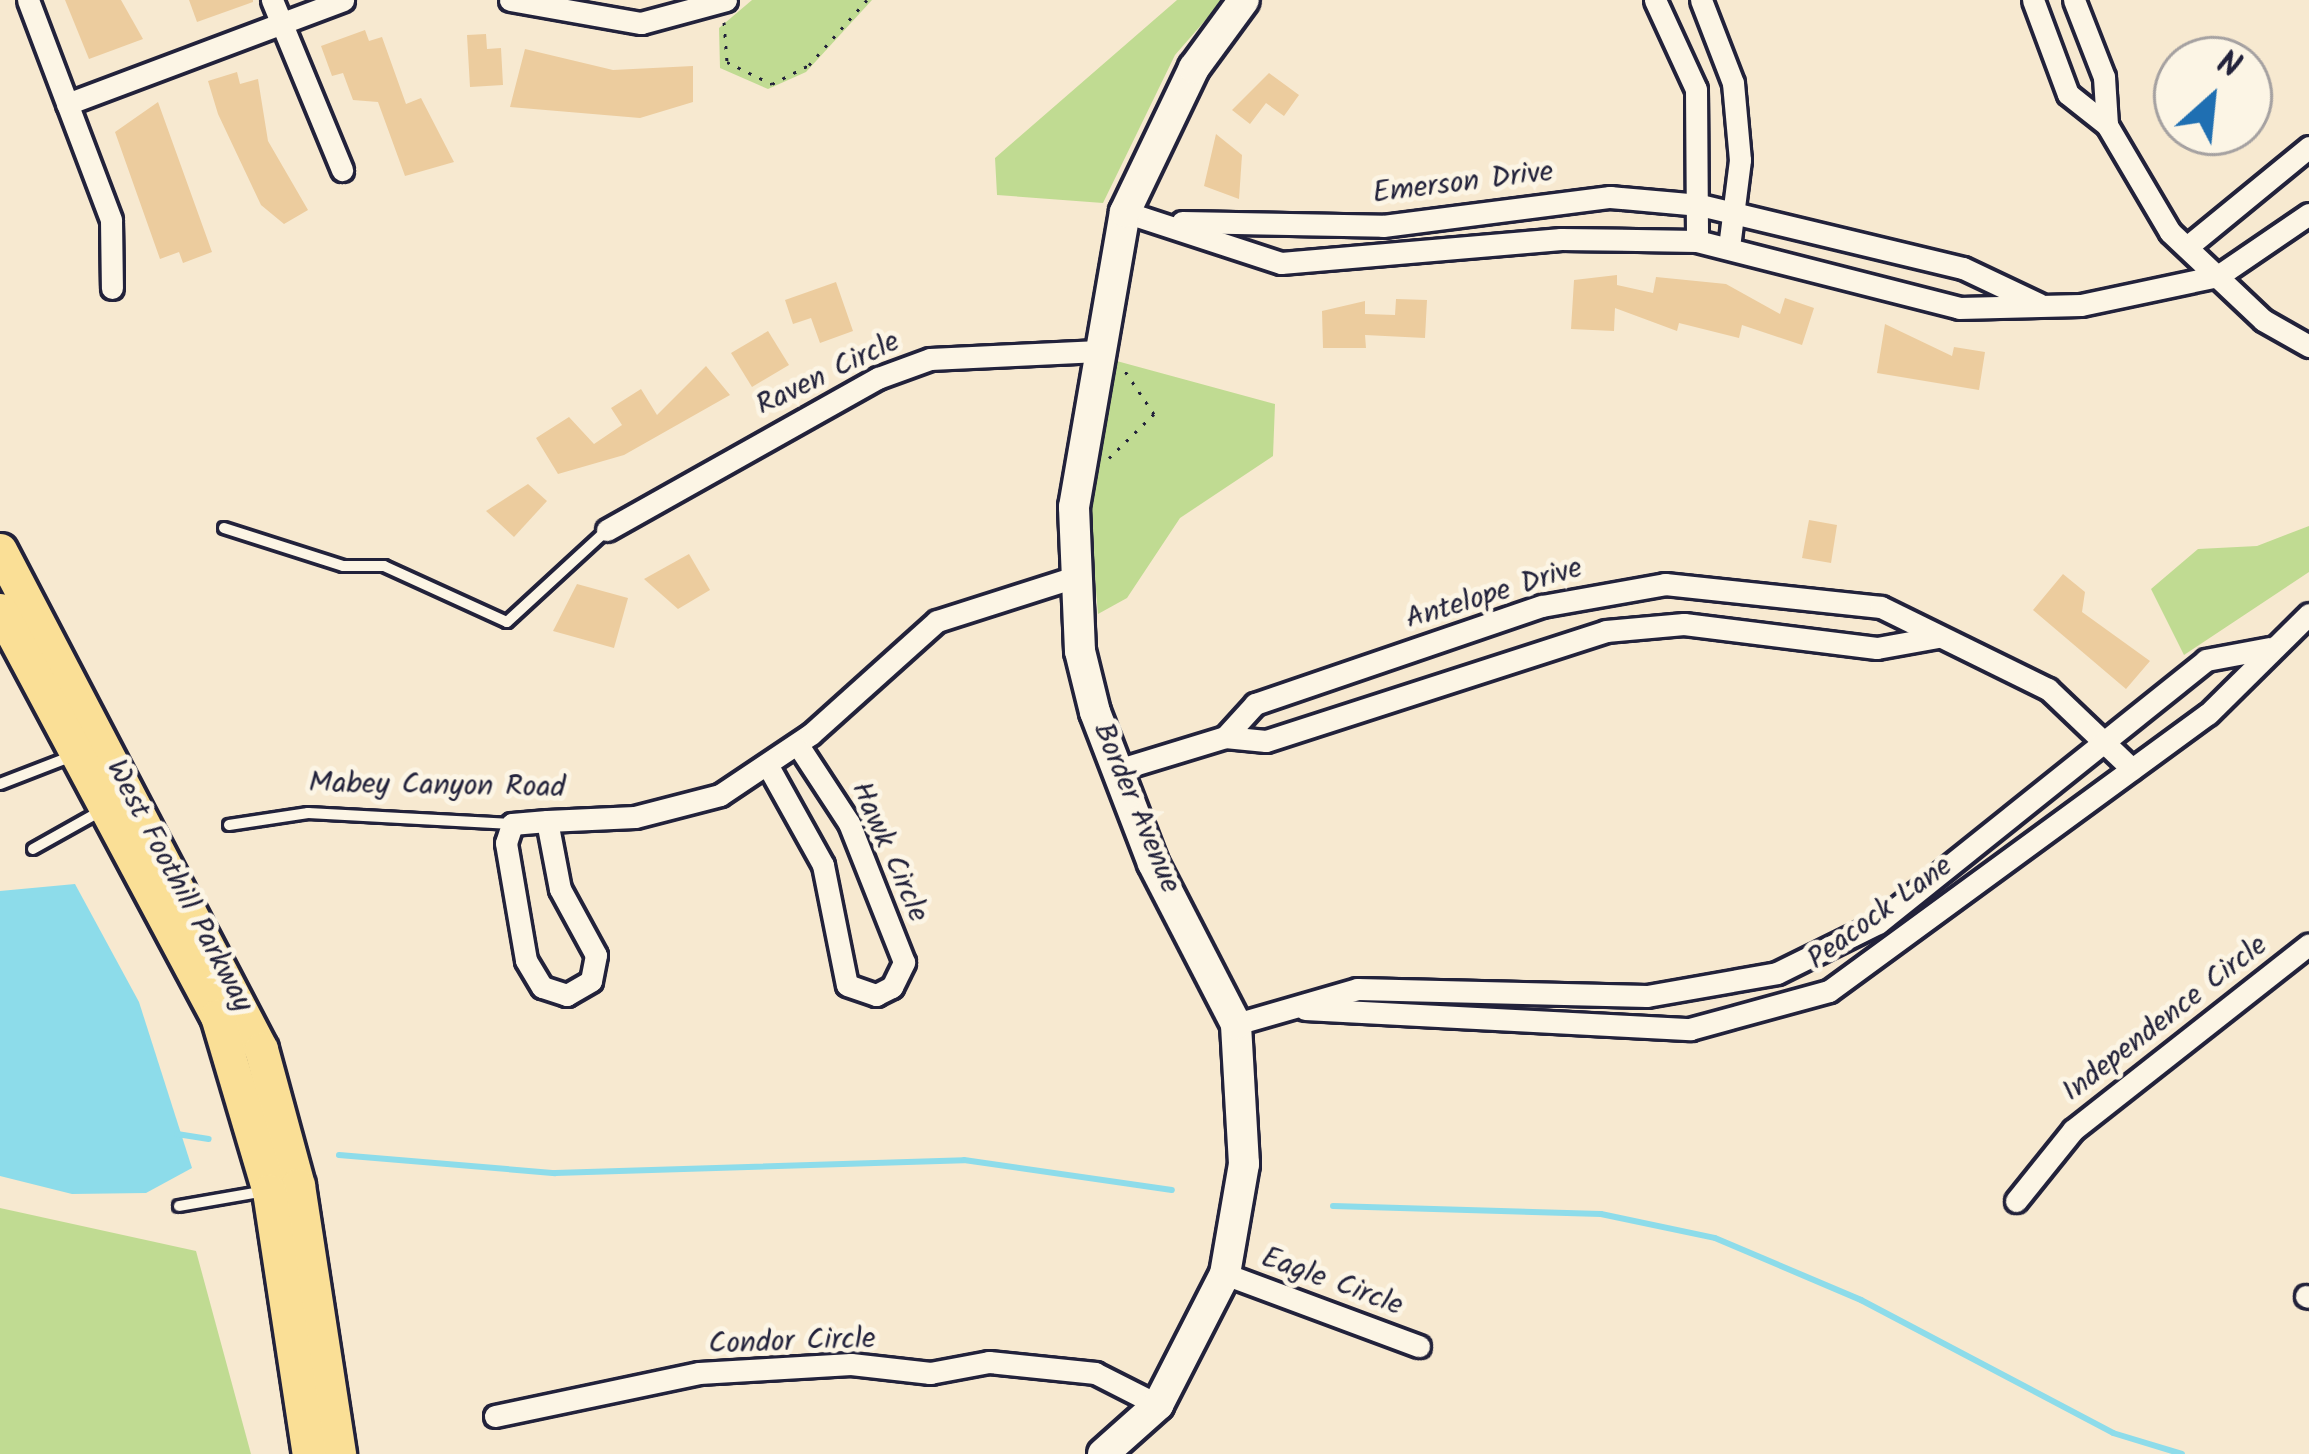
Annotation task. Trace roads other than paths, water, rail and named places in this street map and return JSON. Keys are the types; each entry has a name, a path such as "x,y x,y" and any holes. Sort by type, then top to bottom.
{"main road":[{"name":"West Foothill Parkway","path":"0,550 218,951 282,1116 339,1454"},
{"name":"West Foothill Parkway","path":"0,610 217,1016 269,1190 309,1454"},
{"path":"78,753 108,777 187,920 218,951"}],"street":[{"path":"28,0 111,220 112,288"},
{"path":"67,104 274,9 343,0"},
{"path":"511,0 641,23 725,5"},
{"name":"Border Avenue","path":"1103,1454 1158,1405 1225,1274 1244,1164 1236,1024 1114,771 1080,651 1073,507 1108,358 1125,212 1193,68 1244,0"},
{"path":"1655,0 1696,89 1697,241"},
{"path":"1701,0 1733,83 1734,211 1729,247"},
{"path":"2032,0 2068,94 2107,125 2187,247 2309,346"},
{"path":"2074,0 2104,77 2107,125"},
{"path":"274,9 342,170"},
{"path":"2187,247 2309,147"},
{"name":"Emerson Drive","path":"1160,221 1382,226 1527,201 1700,205 1963,268 2045,307"},
{"name":"Emerson Drive","path":"1125,212 1281,263 1561,238 1697,241 1959,308 2045,307 2218,276 2309,214"},
{"name":"Raven Circle","path":"607,530 878,377 930,358 1108,358"},
{"name":"Mabey Canyon Road","path":"512,824 680,807 768,766 798,745 937,621 1075,577"},
{"name":"Antelope Drive","path":"1226,737 1255,704 1542,606 1665,584 1881,607 2048,689 2132,769"},
{"path":"1542,606 1555,643"},
{"name":"Peacock Lane","path":"1305,1010 1642,1030 1760,1015 1829,991 2209,714 2309,614"},
{"name":"Antelope Drive","path":"1114,771 1226,737 1266,741 1555,643 1684,624 1877,648 1937,637"},
{"name":"Peacock Lane","path":"1236,1024 1305,1010 1357,989 1643,996 1709,990 1836,947 2206,660 2270,648"},
{"name":"Hawk Circle","path":"768,766 824,866 847,985 876,995 892,987 904,962 849,823 798,745"},
{"path":"512,824 526,960 542,987 567,995 591,980 596,955 560,889 547,821"},
{"name":"Independence Circle","path":"2016,1201 2073,1130 2309,944"},
{"path":"1642,1030 1643,996"},
{"name":"Eagle Circle","path":"1225,1274 1419,1346"},
{"name":"Condor Circle","path":"495,1416 699,1373 851,1364 930,1373 988,1362 1096,1373 1158,1405"}],"lane":[{"path":"224,528 343,566 384,566 507,622 607,530"},
{"path":"0,784 78,753"},
{"path":"33,849 108,807"},
{"name":"Mabey Canyon Road","path":"230,825 308,812 512,824"},
{"path":"179,1206 269,1190"}],"water":[{"path":"75,884 139,1002 192,1168 146,1193 72,1194 0,1176 0,891"}],"waterway":[{"path":"177,1134 209,1139"},
{"path":"339,1155 555,1173 964,1160 1172,1190"},
{"path":"1333,1206 1601,1214 1715,1238 1861,1300 2113,1433 2182,1454"}]}
